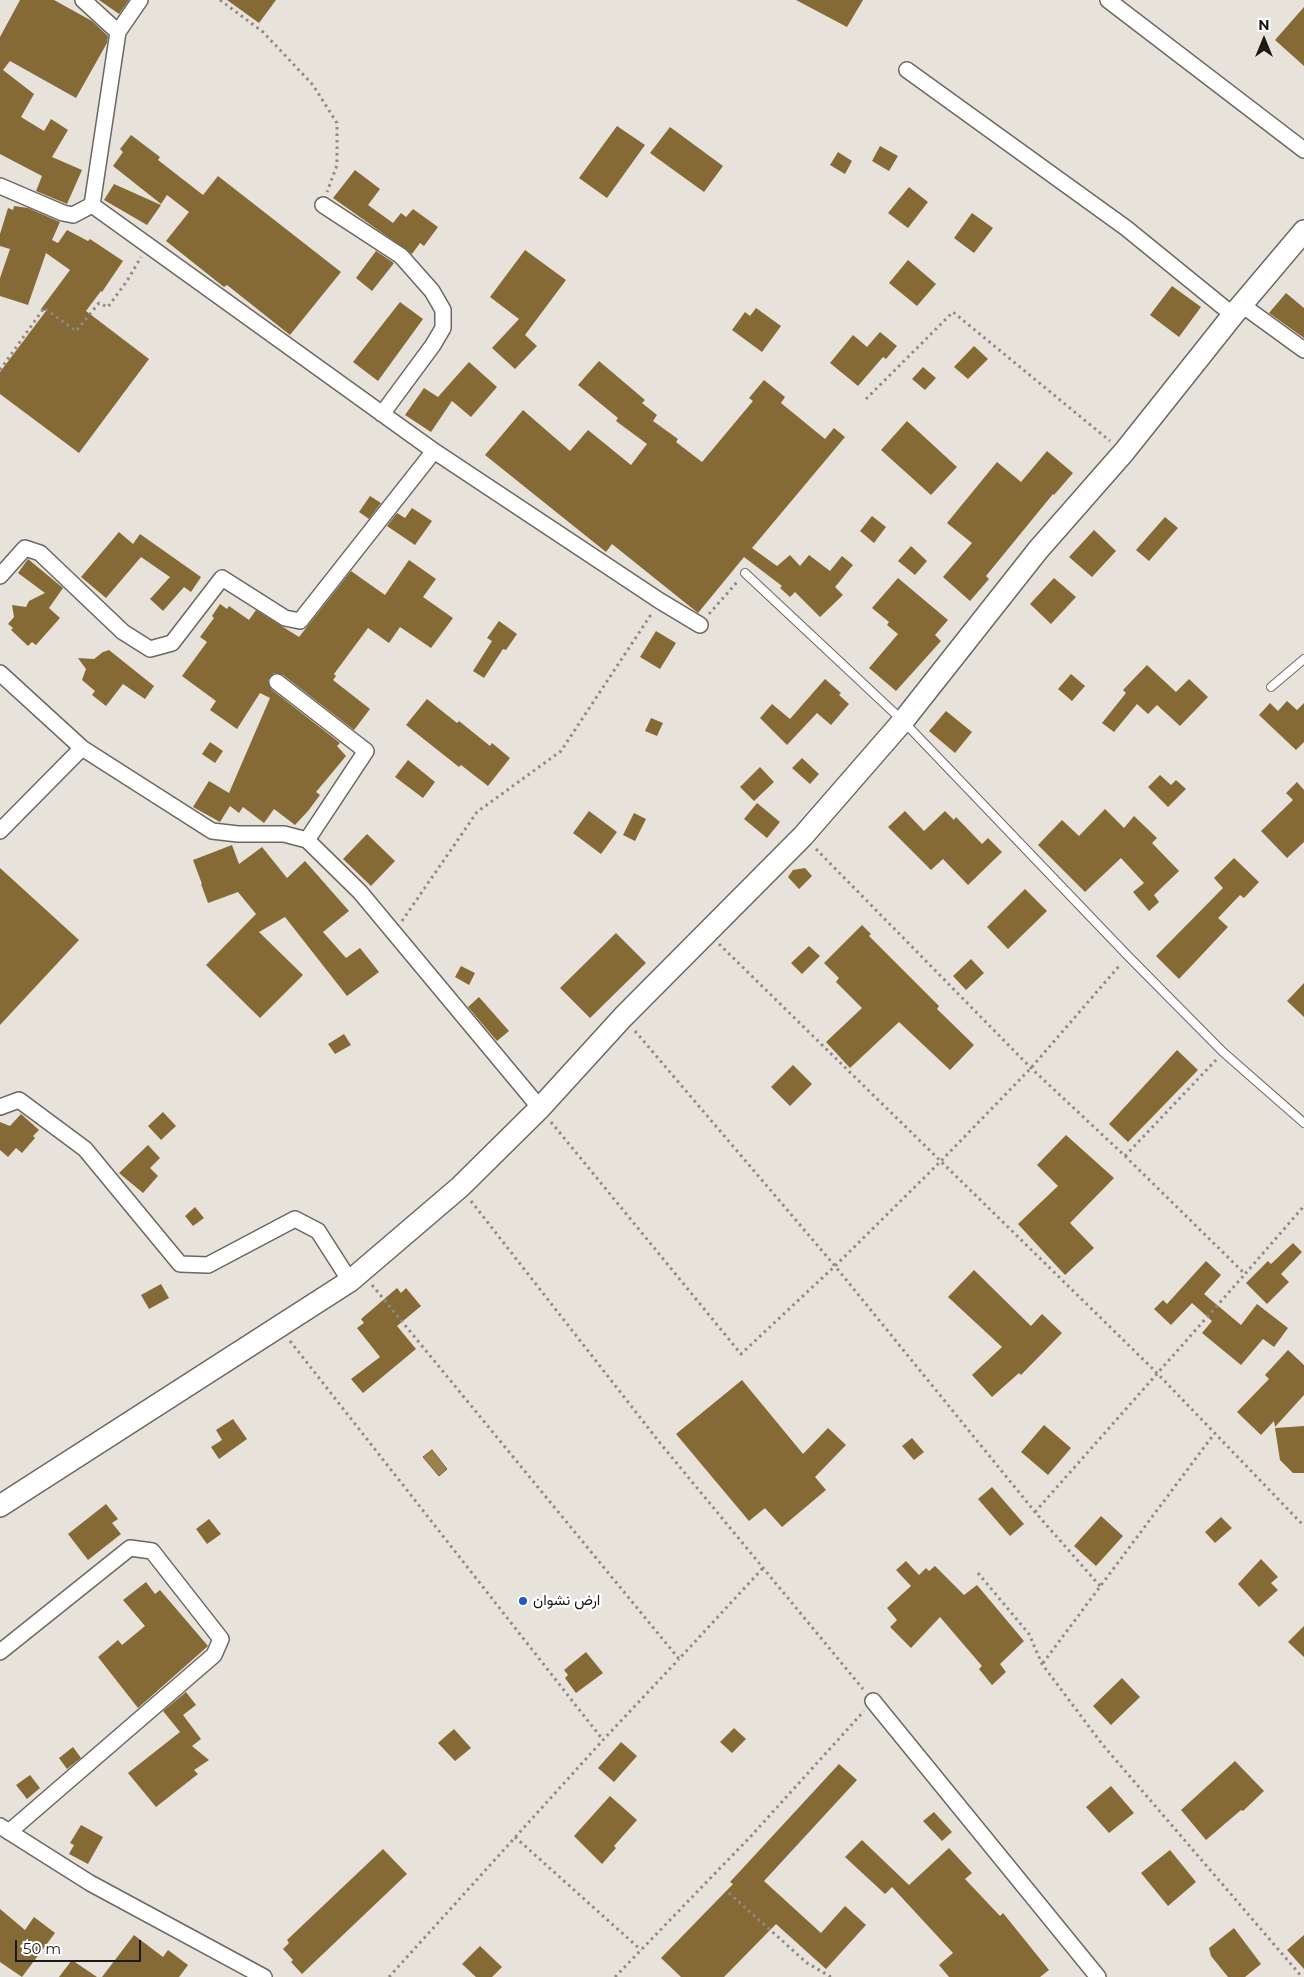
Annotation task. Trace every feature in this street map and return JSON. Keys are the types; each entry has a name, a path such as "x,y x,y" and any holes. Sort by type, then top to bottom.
{"street":[{"path":"83,0 118,32"},
{"path":"92,206 118,32 140,0"},
{"path":"1108,0 1304,150"},
{"path":"907,70 1237,310 1304,350"},
{"path":"0,186 62,213 73,215 92,206"},
{"path":"323,205 400,256 432,291 443,310 443,328 434,345 382,414"},
{"path":"92,206 434,451 660,601 700,625"},
{"path":"0,1506 356,1276 460,1187 540,1108 623,1018 803,836 903,721 1038,550 1124,452 1237,310 1304,231"},
{"path":"0,576 25,548 40,553 122,632 150,649 172,643 222,578 285,618 300,621 434,451"},
{"path":"0,673 82,748 212,831 238,834 284,834 307,840 360,892 393,934 540,1108"},
{"path":"277,682 366,751 307,840"},
{"path":"0,831 82,748"},
{"path":"0,1107 19,1100 85,1149 180,1264 208,1266 295,1219 318,1231 356,1276"},
{"path":"0,1652 130,1548 152,1551 221,1639 214,1656 5,1829 90,1883 264,1977"},
{"path":"873,1702 1098,1977"}],"lane":[{"path":"745,573 903,721 1128,956 1223,1052 1304,1123"},
{"path":"1271,687 1304,659"}],"path":[{"path":"220,0 263,32 313,85 337,122 337,165 323,205"},
{"path":"0,370 44,308 76,331 99,303 108,307 127,281 147,246"},
{"path":"866,399 953,312 1124,452"},
{"path":"700,625 745,573"},
{"path":"393,934 477,812 561,751 660,601"},
{"path":"803,836 1031,1068 1125,1156 1245,1274"},
{"path":"707,933 1156,1372 1304,1526"},
{"path":"540,1108 741,1354 835,1266 941,1162 1031,1068 1128,956"},
{"path":"623,1018 835,1266 1035,1512 1100,1586"},
{"path":"1125,1156 1223,1052"},
{"path":"460,1187 660,1443 873,1702 752,1835 615,1977"},
{"path":"1035,1512 1156,1372 1304,1206"},
{"path":"356,1276 679,1659"},
{"path":"279,1327 603,1740"},
{"path":"1042,1664 1214,1434"},
{"path":"389,1977 603,1740 763,1568"},
{"path":"978,1573 1029,1634 1042,1664 1102,1744 1302,1977"},
{"path":"515,1837 641,1950"},
{"path":"729,1893 807,1963 831,1977"}],"shaded area":[{"path":"432,1450 447,1469 439,1476 423,1457"}],"building":[{"path":"20,0 54,0 92,21 108,36 107,43 76,98 10,61 3,70 34,94 21,117 44,131 51,119 68,130 52,157 82,170 67,204 36,191 42,176 0,154 0,37"},
{"path":"99,0 129,0 119,14"},
{"path":"227,0 276,0 259,23"},
{"path":"796,0 863,0 847,27"},
{"path":"1304,7 1304,66 1275,40"},
{"path":"617,126 645,145 607,198 579,178"},
{"path":"670,127 723,166 704,192 650,153"},
{"path":"131,135 160,157 158,160 203,195 218,176 341,272 290,335 227,285 224,287 166,241 189,212 167,195 161,204 113,166 123,152 120,149"},
{"path":"880,146 898,156 889,171 872,161"},
{"path":"838,152 852,161 845,174 830,165"},
{"path":"355,170 380,189 368,205 393,223 401,213 406,217 413,209 438,227 424,246 420,243 412,254 333,198"},
{"path":"114,184 161,205 147,225 104,200"},
{"path":"909,187 928,202 908,228 888,213"},
{"path":"14,206 28,208 60,222 52,240 58,243 67,230 88,241 90,239 123,261 102,292 86,311 149,359 79,453 0,394 0,372 46,311 41,309 70,270 46,253 28,305 0,296 0,278 10,249 0,246 0,234 8,208 13,210"},
{"path":"972,213 993,228 974,253 954,238"},
{"path":"525,250 566,280 525,335 537,346 515,369 492,348 519,319 490,297"},
{"path":"376,251 394,263 372,291 356,278"},
{"path":"908,260 936,284 917,306 889,283"},
{"path":"1172,286 1201,307 1179,337 1150,315"},
{"path":"1286,293 1304,308 1304,338 1269,313"},
{"path":"400,302 423,319 378,381 353,362"},
{"path":"756,308 781,326 762,352 732,330 745,312 750,316"},
{"path":"880,332 897,346 886,359 883,357 858,386 830,363 853,335 867,347"},
{"path":"974,346 988,359 968,379 954,367"},
{"path":"599,361 645,400 642,403 657,415 653,421 678,439 676,442 702,462 753,401 749,398 764,380 785,397 781,403 825,439 834,428 845,437 752,548 777,566 790,555 800,566 809,555 830,571 842,556 853,565 835,587 843,595 820,617 795,592 790,597 780,588 782,586 744,557 698,613 612,544 606,552 485,455 523,410 570,451 588,430 631,465 647,444 616,421 618,418 578,385"},
{"path":"469,362 497,387 471,417 452,401 431,432 405,415 424,388 438,397"},
{"path":"923,367 936,378 925,390 912,379"},
{"path":"907,421 957,467 931,495 881,450"},
{"path":"1047,451 1073,473 1053,494 986,576 989,579 970,601 943,577 972,543 947,523 997,462 1021,482"},
{"path":"370,496 381,503 369,519 359,512"},
{"path":"412,508 432,521 415,545 387,526 397,513 405,518"},
{"path":"872,516 886,527 874,543 860,531"},
{"path":"1165,517 1178,528 1149,561 1136,550"},
{"path":"1094,530 1116,551 1092,577 1069,557"},
{"path":"119,532 133,544 140,534 201,577 191,592 184,587 163,611 150,599 170,577 141,557 106,598 81,577"},
{"path":"911,546 927,561 915,575 898,561"},
{"path":"28,559 63,588 49,608 60,618 36,645 32,642 28,646 11,630 13,628 8,624 14,617 12,605 26,607 29,601 45,593 18,573"},
{"path":"409,560 436,579 423,597 453,618 431,648 400,627 389,643 368,628 334,674 336,676 333,680 370,709 354,730 283,675 274,673 268,680 271,689 340,743 337,746 346,756 316,792 320,795 308,811 295,825 274,809 264,823 243,807 239,813 230,806 220,822 193,807 209,781 229,793 270,698 260,693 237,729 210,710 216,701 182,676 207,642 200,637 214,618 212,616 220,604 227,609 229,606 249,620 256,610 299,637 351,571 385,595"},
{"path":"898,578 948,620 935,635 941,641 896,691 869,668 898,634 887,625 889,622 872,608"},
{"path":"1054,578 1076,597 1051,624 1030,604"},
{"path":"499,621 517,634 506,650 503,649 484,678 473,671 492,641 487,638"},
{"path":"656,631 676,643 660,669 640,657"},
{"path":"109,650 154,686 145,699 123,684 106,706 92,695 95,691 82,680 86,669 78,658 94,659"},
{"path":"1147,665 1176,692 1189,679 1208,697 1180,726 1157,705 1148,714 1137,704 1114,732 1102,723 1126,693 1123,690"},
{"path":"1071,674 1085,686 1072,701 1058,689"},
{"path":"825,679 841,693 839,695 849,704 831,725 817,713 787,745 760,718 772,704 790,719"},
{"path":"427,699 457,723 459,721 490,746 492,743 510,758 488,786 461,765 459,767 406,725"},
{"path":"1287,701 1297,710 1304,703 1304,742 1296,750 1259,715 1270,703 1278,711"},
{"path":"946,711 972,732 955,753 929,731"},
{"path":"651,718 663,723 657,736 645,731"},
{"path":"210,742 223,751 215,763 202,754"},
{"path":"802,758 819,774 810,784 792,768"},
{"path":"408,760 435,782 423,798 395,777"},
{"path":"760,767 774,782 754,801 740,787"},
{"path":"1160,775 1171,785 1176,780 1186,789 1168,807 1148,787"},
{"path":"1297,782 1304,790 1304,842 1287,858 1261,831 1293,800 1286,793"},
{"path":"757,803 780,822 767,838 744,819"},
{"path":"1105,809 1124,828 1134,816 1157,838 1152,843 1179,871 1154,895 1159,902 1149,911 1133,892 1144,883 1121,858 1085,892 1038,845 1062,820 1079,836"},
{"path":"589,811 617,832 601,854 573,833"},
{"path":"905,811 924,831 945,811 954,820 956,817 982,844 988,838 1002,852 968,885 943,859 931,870 888,827"},
{"path":"634,813 646,819 635,841 623,835"},
{"path":"367,834 395,861 371,886 343,859"},
{"path":"232,845 239,864 262,847 287,878 305,861 349,911 323,932 346,958 360,948 379,972 347,996 285,917 259,932 303,975 260,1018 206,965 256,914 238,892 208,903 201,884 193,860"},
{"path":"1234,858 1259,882 1244,898 1240,895 1218,918 1228,927 1179,979 1156,956 1223,888 1214,878"},
{"path":"0,868 79,940 0,1025"},
{"path":"805,868 812,876 799,889 788,877 793,870"},
{"path":"1025,889 1047,911 1008,949 987,927"},
{"path":"862,925 871,934 869,936 939,1006 937,1009 974,1045 950,1070 899,1022 850,1068 826,1042 862,1008 836,982 839,978 824,963"},
{"path":"616,933 646,963 590,1018 560,988"},
{"path":"809,946 820,956 802,974 791,963"},
{"path":"971,959 984,973 966,990 953,976"},
{"path":"461,966 475,973 469,985 455,977"},
{"path":"1304,983 1304,1017 1287,1001"},
{"path":"479,997 509,1031 497,1041 468,1007"},
{"path":"344,1034 351,1045 335,1054 328,1044"},
{"path":"1177,1050 1198,1070 1128,1142 1109,1124"},
{"path":"793,1065 812,1084 790,1106 771,1087"},
{"path":"163,1112 176,1126 161,1140 148,1126"},
{"path":"21,1114 39,1130 33,1136 35,1138 22,1153 16,1148 8,1157 0,1150 0,1122 10,1126"},
{"path":"1066,1135 1114,1178 1070,1223 1094,1248 1065,1275 1018,1224 1058,1186 1037,1165"},
{"path":"148,1145 160,1158 150,1168 158,1176 143,1193 119,1173"},
{"path":"195,1207 204,1218 193,1226 185,1216"},
{"path":"1293,1243 1302,1252 1281,1274 1289,1282 1267,1304 1246,1283 1268,1261 1271,1264"},
{"path":"1206,1261 1221,1275 1204,1294 1241,1325 1257,1304 1288,1328 1274,1347 1263,1339 1241,1365 1202,1333 1212,1321 1192,1303 1171,1325 1154,1309 1163,1300 1167,1304"},
{"path":"974,1270 1031,1326 1042,1314 1062,1333 1021,1375 1019,1373 992,1397 972,1375 1002,1347 948,1297"},
{"path":"161,1284 169,1298 149,1309 141,1295"},
{"path":"397,1288 401,1293 406,1288 421,1306 397,1326 416,1349 363,1393 351,1379 380,1357 357,1328 364,1323 361,1319"},
{"path":"1288,1350 1304,1365 1304,1395 1275,1427 1274,1421 1261,1435 1237,1412 1269,1379 1265,1375"},
{"path":"742,1380 803,1454 828,1428 846,1445 815,1477 826,1490 782,1527 765,1508 749,1521 676,1434"},
{"path":"233,1419 247,1439 219,1459 211,1447 222,1440 216,1430"},
{"path":"1044,1425 1071,1448 1048,1475 1021,1452"},
{"path":"1304,1426 1304,1473 1293,1473 1280,1460 1275,1428"},
{"path":"912,1438 924,1452 914,1460 902,1446"},
{"path":"992,1487 1024,1524 1010,1536 978,1499"},
{"path":"106,1504 118,1519 112,1523 121,1534 88,1560 68,1534"},
{"path":"1101,1516 1123,1536 1096,1566 1074,1546"},
{"path":"1221,1517 1232,1528 1215,1543 1205,1532"},
{"path":"209,1519 221,1534 207,1544 196,1529"},
{"path":"1261,1559 1278,1577 1271,1583 1278,1590 1259,1607 1238,1584"},
{"path":"906,1561 919,1575 926,1568 929,1571 935,1566 964,1595 977,1585 1024,1641 1000,1664 1006,1672 992,1685 979,1669 982,1666 940,1617 911,1648 890,1627 897,1620 887,1608 911,1586 896,1570"},
{"path":"146,1582 155,1594 160,1590 208,1646 138,1708 98,1657 118,1640 122,1645 145,1626 123,1600"},
{"path":"1304,1626 1304,1657 1288,1642"},
{"path":"586,1652 603,1673 576,1693 565,1678 568,1675 564,1670"},
{"path":"1122,1678 1140,1697 1111,1725 1093,1706"},
{"path":"186,1692 196,1705 183,1715 201,1739 192,1746 209,1760 194,1770 198,1774 156,1807 128,1773 180,1732 163,1711"},
{"path":"734,1728 746,1739 732,1753 720,1742"},
{"path":"454,1729 471,1748 455,1761 438,1743"},
{"path":"621,1742 637,1756 614,1782 598,1768"},
{"path":"73,1747 81,1758 67,1769 59,1758"},
{"path":"1235,1761 1264,1791 1243,1811 1241,1810 1206,1840 1181,1810"},
{"path":"839,1764 857,1780 764,1881 821,1933 845,1906 866,1925 826,1969 776,1924 724,1977 681,1977 661,1958 733,1884 730,1882"},
{"path":"30,1775 40,1788 27,1799 16,1785"},
{"path":"1111,1786 1134,1813 1109,1833 1086,1807"},
{"path":"610,1796 637,1820 614,1846 616,1848 602,1864 574,1836"},
{"path":"934,1812 952,1832 942,1841 923,1821"},
{"path":"81,1825 103,1837 88,1864 69,1854 74,1845 70,1843"},
{"path":"862,1840 909,1885 949,1848 972,1873 965,1879 1000,1916 1003,1913 1049,1970 1040,1977 949,1977 939,1965 953,1953 892,1887 885,1894 845,1857"},
{"path":"383,1849 407,1874 302,1974 283,1949 289,1943 287,1940"},
{"path":"1170,1850 1196,1882 1168,1906 1141,1873"},
{"path":"0,1909 25,1930 34,1917 55,1933 22,1977 0,1962"},
{"path":"1234,1928 1261,1964 1245,1977 1228,1977 1211,1956 1209,1948"},
{"path":"134,1935 163,1957 168,1950 188,1965 179,1977 102,1977"},
{"path":"1304,1935 1304,1969 1287,1950"},
{"path":"480,1946 502,1967 492,1977 476,1977 462,1964"},
{"path":"72,1960 97,1977 59,1977"}],"place":[{"name":"ارض نشوان","path":"523,1601"}]}
